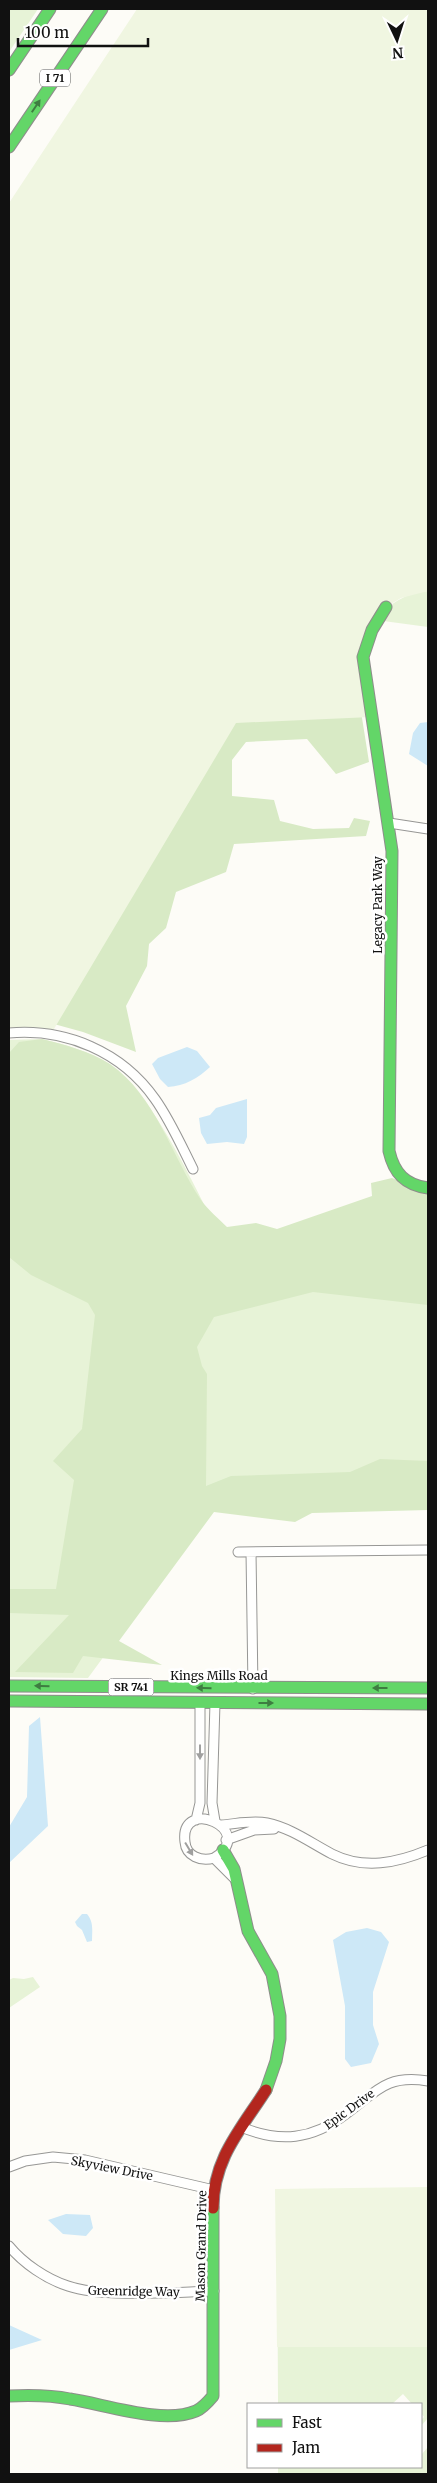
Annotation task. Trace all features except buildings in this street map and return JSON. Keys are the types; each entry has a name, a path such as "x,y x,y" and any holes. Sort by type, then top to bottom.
{"main road":[{"path":"9,70 50,9"},
{"name":"I 71","path":"9,147 102,9"},
{"name":"Legacy Park Way","path":"386,607 368,635 363,657 364,677 392,851 389,1151 392,1165 398,1176 408,1184 428,1188"},
{"name":"Kings Mills Road","path":"9,1686 253,1689 428,1688"},
{"name":"SR 741","path":"9,1701 428,1704"},
{"name":"Mason Grand Drive","path":"9,2396 40,2394 78,2400 116,2410 174,2414 192,2413 205,2406 213,2396 214,2190 221,2160 267,2088 276,2061 280,2039 280,2016 272,1974 248,1931 234,1870 225,1845"}],"street":[{"path":"389,823 428,829"},
{"path":"9,1033 32,1032 64,1036 101,1051 118,1061 155,1098 193,1169"},
{"path":"238,1552 428,1550"},
{"path":"251,1552 253,1689"},
{"path":"200,1703 200,1803 196,1820 186,1831 186,1848 200,1859 214,1858 225,1845 254,1830 281,1828"},
{"path":"215,1703 212,1803 225,1845"},
{"path":"196,1820 202,1818 218,1823 267,1823 299,1835 334,1855 356,1862 374,1864 393,1862 428,1850"},
{"path":"214,1858 236,1879"},
{"name":"Epic Drive","path":"241,2127 268,2137 305,2135 330,2125 372,2091 383,2086 403,2080 428,2081"},
{"name":"Skyview Drive","path":"9,2166 25,2161 53,2157 85,2160 214,2190"},
{"name":"Greenridge Way","path":"9,2246 16,2255 45,2276 68,2286 93,2292 214,2292"}],"green space":[{"path":"9,9 38,9 9,52"},
{"path":"137,9 428,9 428,591 401,598 386,607 369,635 371,717 236,723 51,1034 9,1033 9,203"},
{"path":"428,591 428,627 376,620 392,604 399,600 412,594"},
{"path":"359,699 369,762 336,774 307,739 246,742 232,760 232,796 274,800 280,821 313,829 349,828 354,818 370,821 366,836 234,844 226,872 176,892 166,928 149,944 147,966 126,1006 136,1052 83,1032 43,1021 9,871 191,724"},
{"path":"42,1039 93,1055 109,1064 126,1079 143,1099 175,1149 227,1249 428,1197 428,1503 212,1509 88,1678 9,1677 9,1040"},
{"path":"42,1039 94,1055 110,1064 126,1077 139,1092 162,1127 190,1183 201,1200 227,1227 256,1223 277,1229 372,1196 371,1183 392,1178 428,1193 428,1305 313,1292 214,1317 197,1347 202,1366 207,1374 206,1486 231,1476 350,1472 380,1459 428,1461 428,1510 312,1513 295,1522 214,1512 119,1641 162,1665 83,1656 73,1673 15,1672 69,1615 9,1613 9,1589 56,1589 74,1480 53,1461 82,1429 95,1315 88,1303 31,1275 9,1257 9,1053 19,1042"},
{"path":"33,1977 40,1987 9,2008 9,1980"},
{"path":"428,2187 428,2347 277,2347 275,2189"},
{"path":"277,2194 357,2347 428,2347 428,2418 422,2425 424,2417 422,2414 422,2403 411,2403 403,2394 393,2403 278,2403"},
{"path":"428,2447 428,2473 424,2474 278,2474 278,2468 422,2468 422,2454"}],"water":[{"path":"428,722 428,766 409,754 413,733 420,723"},
{"path":"187,1047 197,1051 210,1067 191,1081 168,1087 160,1079 152,1064 158,1058"},
{"path":"247,1099 247,1137 244,1144 227,1142 207,1144 201,1133 199,1118 210,1115 216,1108"},
{"path":"40,1717 48,1826 9,1863 9,1827 27,1797 29,1726"},
{"path":"82,1914 87,1914 91,1920 92,1941 87,1942 82,1930 75,1922"},
{"path":"367,1928 381,1932 389,1942 373,1992 373,2025 379,2044 371,2063 351,2067 345,2059 345,2006 333,1940 346,1932"},
{"path":"66,2214 90,2215 93,2228 86,2236 63,2234 48,2220"},
{"path":"9,2325 42,2340 9,2350"}],"traffic: fast":[{"path":"9,70 50,9"},
{"path":"9,147 102,9"},
{"path":"386,607 372,630 363,657 392,851 389,1151 394,1166 402,1177 413,1184 428,1188"},
{"path":"9,1686 428,1688"},
{"path":"9,1701 428,1704"},
{"path":"223,1850 234,1869 248,1931 272,1974 280,2016 280,2039 276,2061 266,2090"},
{"path":"9,2396 55,2397 133,2412 167,2416 183,2415 196,2411 205,2405 213,2396 213,2208"}],"traffic: jam":[{"path":"213,2208 214,2190 223,2159 238,2132 266,2090"}]}
